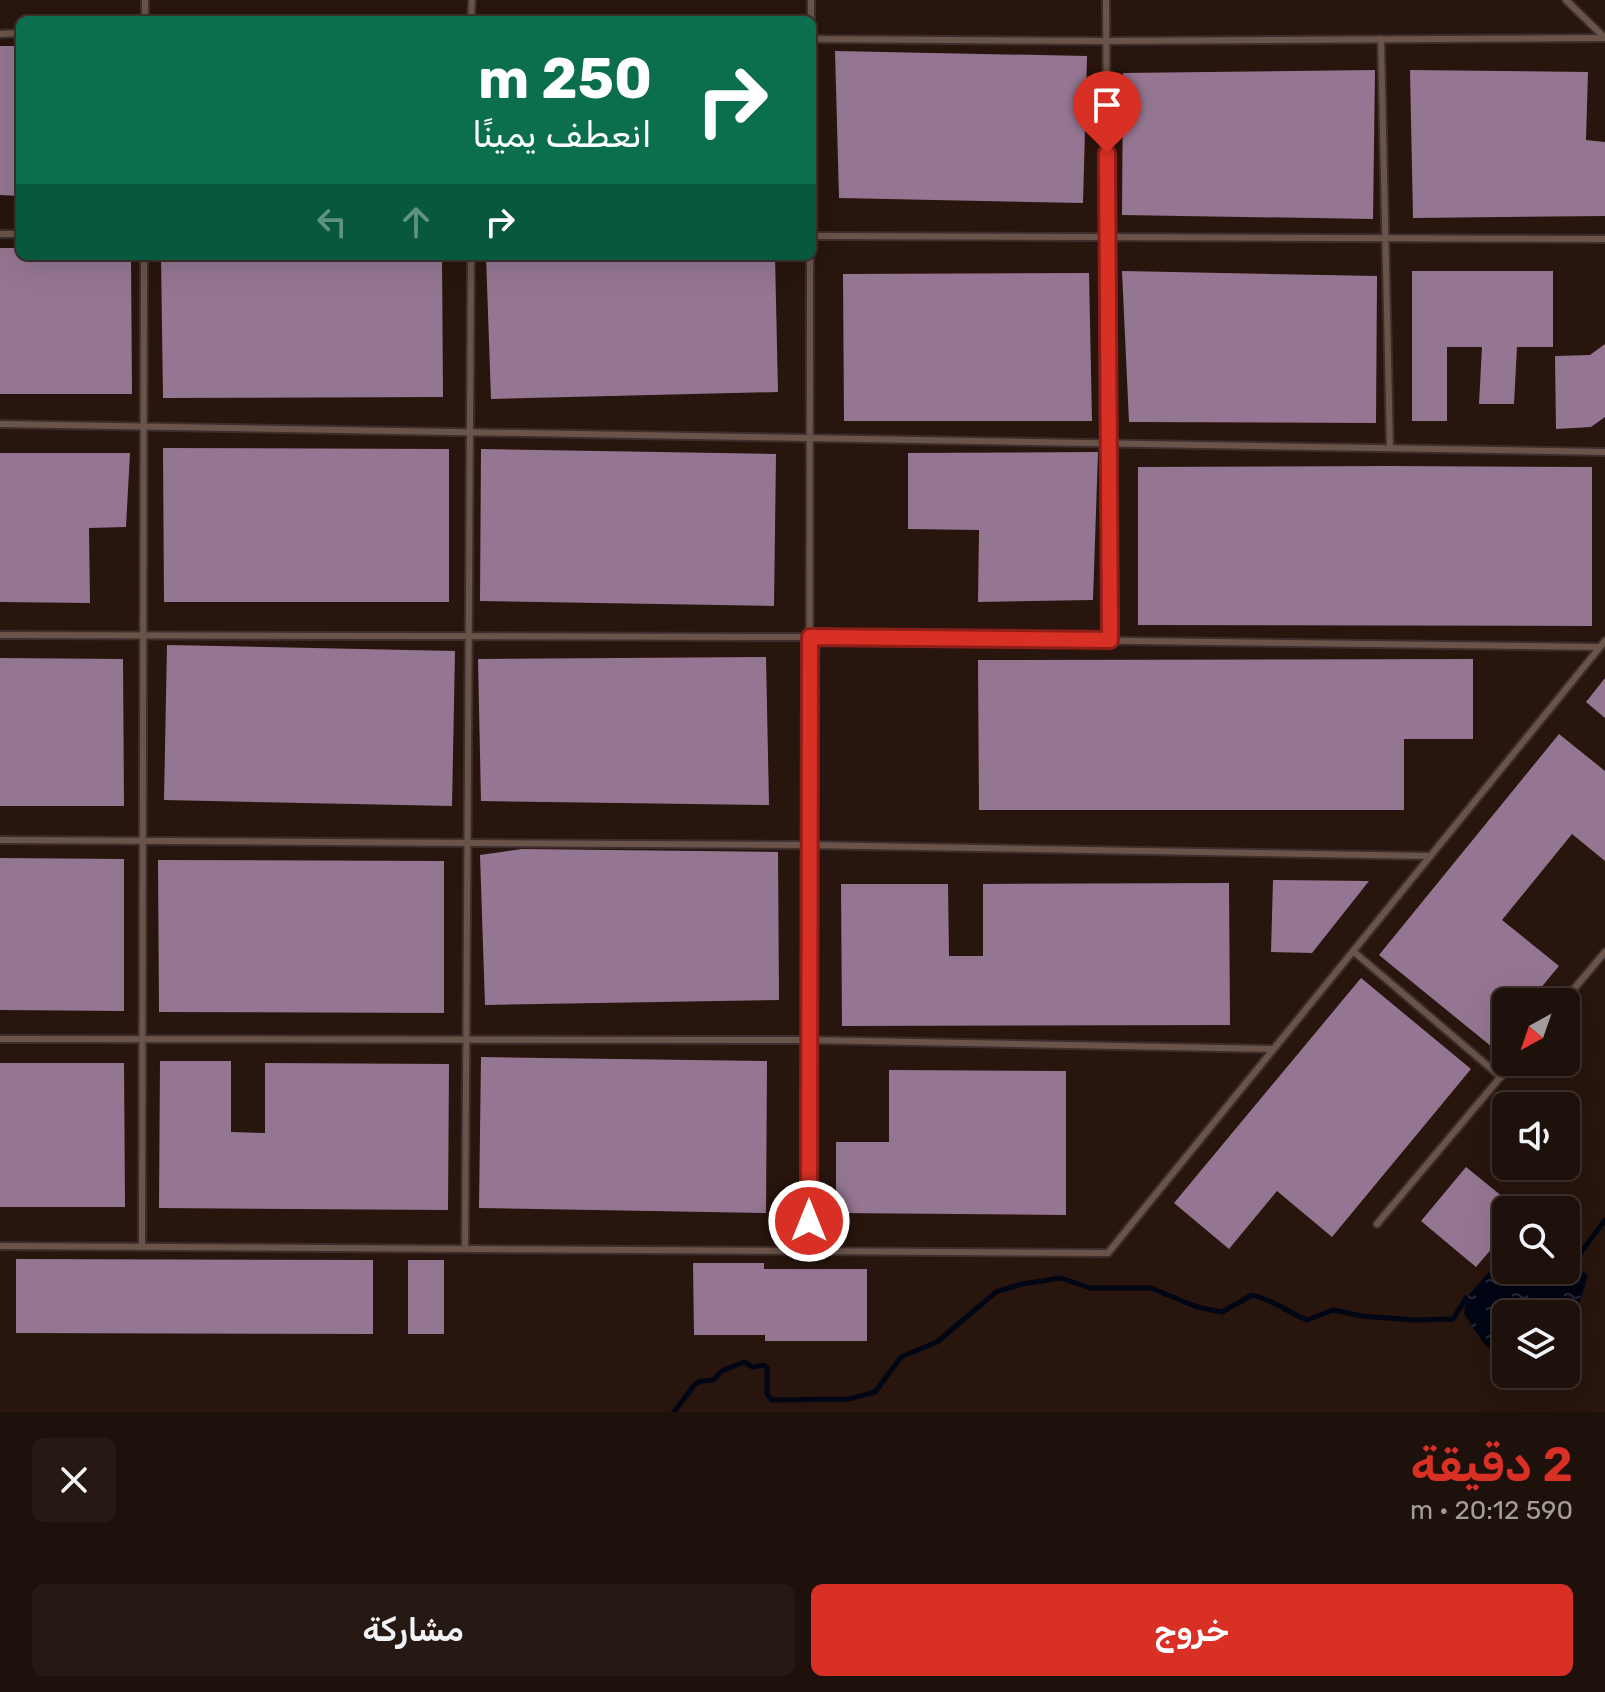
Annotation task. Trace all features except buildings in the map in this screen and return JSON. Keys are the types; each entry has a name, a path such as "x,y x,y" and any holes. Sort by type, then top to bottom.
{"lane":[{"path":"1106,0 1110,640"},
{"path":"1566,0 1605,38"},
{"path":"816,39 1605,38"},
{"path":"1381,39 1390,448"},
{"path":"816,236 1605,239"},
{"path":"142,1247 144,260"},
{"path":"465,1249 471,260"},
{"path":"809,1251 810,260"},
{"path":"0,424 1605,452"},
{"path":"0,635 810,637 1599,647"},
{"path":"0,1246 1108,1253 1605,641"},
{"path":"0,840 809,845 1430,856"},
{"path":"1353,951 1501,1077 1377,1224"},
{"path":"1575,988 1605,952"},
{"path":"0,1039 809,1040 1273,1049"}],"water":[{"path":"1492,1269 1492,1284 1580,1284 1580,1269 1588,1276 1580,1300 1492,1300 1492,1351 1464,1314 1466,1298"}],"waterway":[{"path":"1580,1254 1605,1220"},
{"path":"674,1412 695,1384 713,1380 722,1371 744,1362 753,1367 767,1367 767,1394 772,1400 849,1399 875,1392 901,1357 937,1342 996,1292 1061,1278 1090,1288 1151,1288 1197,1307 1222,1312 1252,1295 1307,1320 1333,1310 1362,1316 1414,1320 1453,1319 1466,1298"}],"route":[{"path":"809,1221 810,637 1110,640 1107,153"}]}
